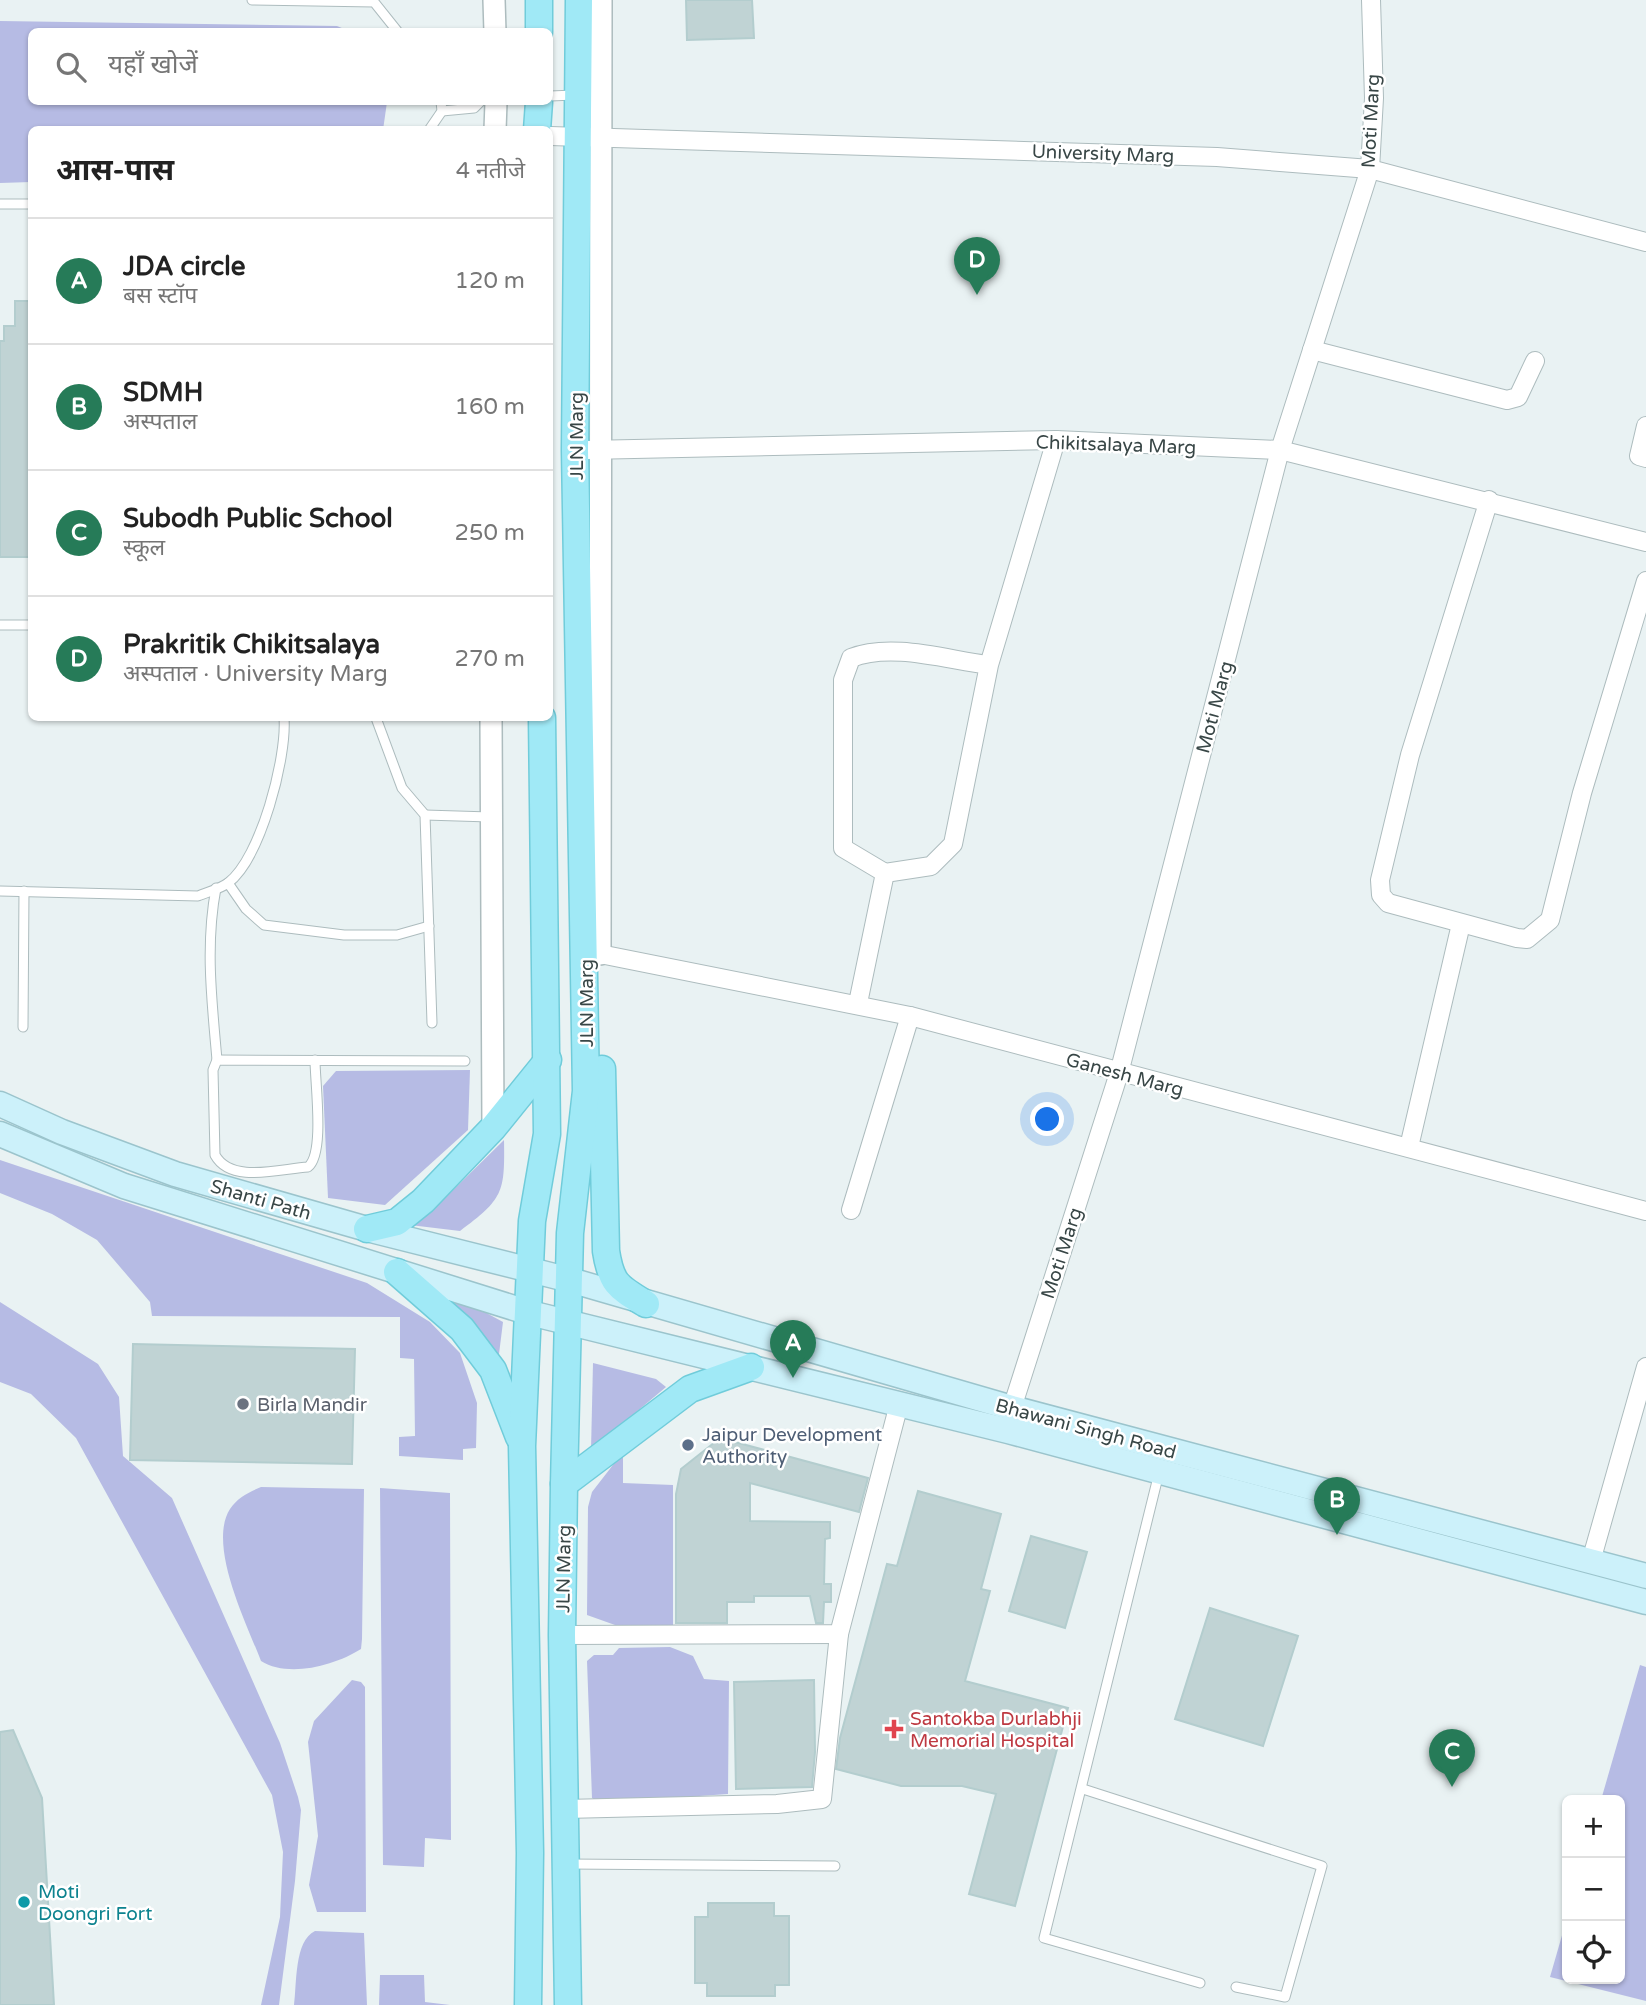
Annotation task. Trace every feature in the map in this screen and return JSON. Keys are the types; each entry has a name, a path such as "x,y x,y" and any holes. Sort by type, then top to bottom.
{"main road":[{"path":"539,0 539,28"},
{"name":"JLN Marg","path":"568,2005 562,1635 564,1484 570,1323 570,1233 586,1091 592,949 575,450 589,137 577,95 579,0"},
{"path":"537,126 539,105"},
{"name":"JLN Marg","path":"528,2005 530,1853 522,1445 532,1221 547,1134 542,721"},
{"path":"592,949 606,1251 610,1276 620,1287 646,1304"},
{"path":"367,1229 397,1222 423,1201 493,1128 548,1060"},
{"name":"Shanti Path","path":"0,1104 62,1132 175,1174 367,1229 529,1269"},
{"name":"Bhawani Singh Road","path":"0,1134 124,1186 530,1312 899,1404 1646,1602"},
{"name":"Bhawani Singh Road","path":"529,1269 1012,1408 1646,1576"},
{"path":"397,1272 462,1329 494,1372 522,1445"},
{"path":"564,1484 690,1389 751,1367"}],"street":[{"path":"494,0 495,28"},
{"path":"592,949 602,450 589,137 601,0"},
{"name":"Moti Marg","path":"1012,1408 1119,1073 1280,450 1370,169 1374,98 1371,0"},
{"path":"495,126 496,105"},
{"name":"University Marg","path":"553,136 1217,157 1370,169 1646,242"},
{"path":"1312,350 1507,400 1518,397 1535,361"},
{"path":"1646,426 1639,456 1646,458"},
{"path":"989,665 896,653 865,653 851,658 843,680 843,848 885,873 931,866 953,845 989,665 1056,440"},
{"name":"Chikitsalaya Marg","path":"575,450 1056,440 1280,450 1489,500 1646,542"},
{"path":"1489,500 1410,755 1380,880 1381,895 1388,903 1527,939 1550,920 1582,793 1646,581"},
{"path":"491,721 493,1128"},
{"path":"858,1003 885,873"},
{"path":"1409,1147 1461,924"},
{"name":"Ganesh Marg","path":"592,949 858,1003 1646,1211"},
{"path":"851,1210 910,1016"},
{"path":"1591,1561 1646,1367"},
{"path":"565,1809 777,1804 822,1799 839,1634 899,1404"},
{"path":"562,1635 839,1634"}],"lane":[{"path":"252,0 374,2 395,28"},
{"path":"553,96 577,95"},
{"path":"431,126 441,106 474,108 477,105"},
{"path":"0,204 28,204"},
{"path":"0,625 28,625"},
{"path":"0,891 198,896 228,883 253,851 271,802 284,721"},
{"path":"377,721 402,788 425,815 432,1023"},
{"path":"425,815 490,817"},
{"path":"228,883 246,909 264,925 344,935 397,934 429,926"},
{"path":"216,888 210,920 209,970 218,1060 213,1070 215,1155 222,1166 234,1172 308,1167 314,1163 318,1149 315,1060"},
{"path":"23,1027 24,891"},
{"path":"218,1060 465,1061"},
{"path":"1159,1473 1044,1938 1200,1983"},
{"path":"1083,1789 1322,1866 1285,1997 1236,1987"},
{"path":"566,1864 835,1866"}],"shaded area":[{"path":"0,21 342,28 28,28 28,105 387,105 384,126 28,126 28,182 0,183"},
{"path":"470,1070 468,1130 385,1205 328,1198 323,1086 336,1071"},
{"path":"504,1140 502,1184 485,1211 460,1231 410,1225 442,1201"},
{"path":"0,1160 367,1283 430,1322 460,1353 477,1403 476,1448 463,1449 463,1460 399,1456 399,1437 415,1436 414,1359 400,1358 400,1317 152,1316 150,1302 97,1240 52,1214 0,1193"},
{"path":"442,1289 503,1322 498,1362 436,1294"},
{"path":"0,1302 98,1364 119,1397 123,1456 172,1498 280,1743 301,1810 279,2005 261,2005 280,1917 283,1852 272,1795 76,1438 31,1394 0,1382"},
{"path":"593,1363 656,1379 666,1387 591,1450"},
{"path":"623,1452 623,1483 673,1485 673,1627 615,1625 587,1615 588,1507 592,1492"},
{"path":"261,1487 364,1489 361,1649 325,1665 311,1668 284,1669 261,1661 232,1585 223,1543 224,1524 230,1509 244,1496"},
{"path":"380,1488 450,1493 451,1840 425,1838 424,1867 383,1865"},
{"path":"670,1647 693,1656 704,1679 729,1681 728,1794 599,1803 592,1798 587,1661 594,1655 613,1655 619,1648"},
{"path":"1640,1665 1646,1667 1646,2001 1578,1984 1625,1984 1625,1795 1602,1795"},
{"path":"352,1680 361,1682 365,1687 366,1912 317,1912 309,1885 318,1836 308,1742 314,1721"},
{"path":"315,1931 364,1933 367,2005 294,2005 300,1953 308,1936"},
{"path":"1562,1935 1562,1980 1550,1977"},
{"path":"380,1975 424,1975 425,2002 450,2005 379,2005"}],"building":[{"path":"686,0 752,0 754,38 687,40"},
{"path":"15,301 28,301 28,557 0,557 0,341 4,341 4,326 15,326"},
{"name":"Birla Mandir","path":"133,1344 355,1349 352,1464 130,1460"},
{"path":"720,1438 868,1478 859,1512 750,1483 750,1521 830,1522 830,1538 825,1539 824,1584 831,1584 831,1602 824,1602 823,1623 816,1623 810,1596 754,1596 754,1602 727,1602 727,1623 676,1623 676,1494 681,1469"},
{"path":"918,1491 1001,1514 981,1589 990,1591 965,1681 1068,1708 1015,1906 969,1894 996,1794 962,1786 901,1786 836,1769 840,1738 887,1564 897,1566"},
{"path":"1031,1536 1087,1552 1065,1628 1009,1611"},
{"path":"1210,1608 1298,1636 1263,1746 1175,1719"},
{"path":"814,1680 815,1752 812,1787 736,1789 734,1682"},
{"name":"Moti Doongri Fort","path":"13,1730 42,1798 54,2005 0,2005 0,1732"},
{"path":"708,1903 774,1903 774,1916 789,1916 789,1985 775,1985 775,1996 707,1996 707,1983 695,1983 695,1917 708,1917"}],"place":[{"name":"Prakritik Chikitsalaya","path":"977,295"},
{"name":"JDA circle","path":"793,1378"},
{"name":"Birla Mandir","path":"243,1404"},
{"name":"Jaipur Development Authority","path":"688,1445"},
{"name":"SDMH","path":"1337,1535"},
{"name":"Santokba Durlabhji Memorial Hospital","path":"894,1729"},
{"name":"Subodh Public School","path":"1452,1787"},
{"name":"Moti Doongri Fort","path":"24,1902"}]}
